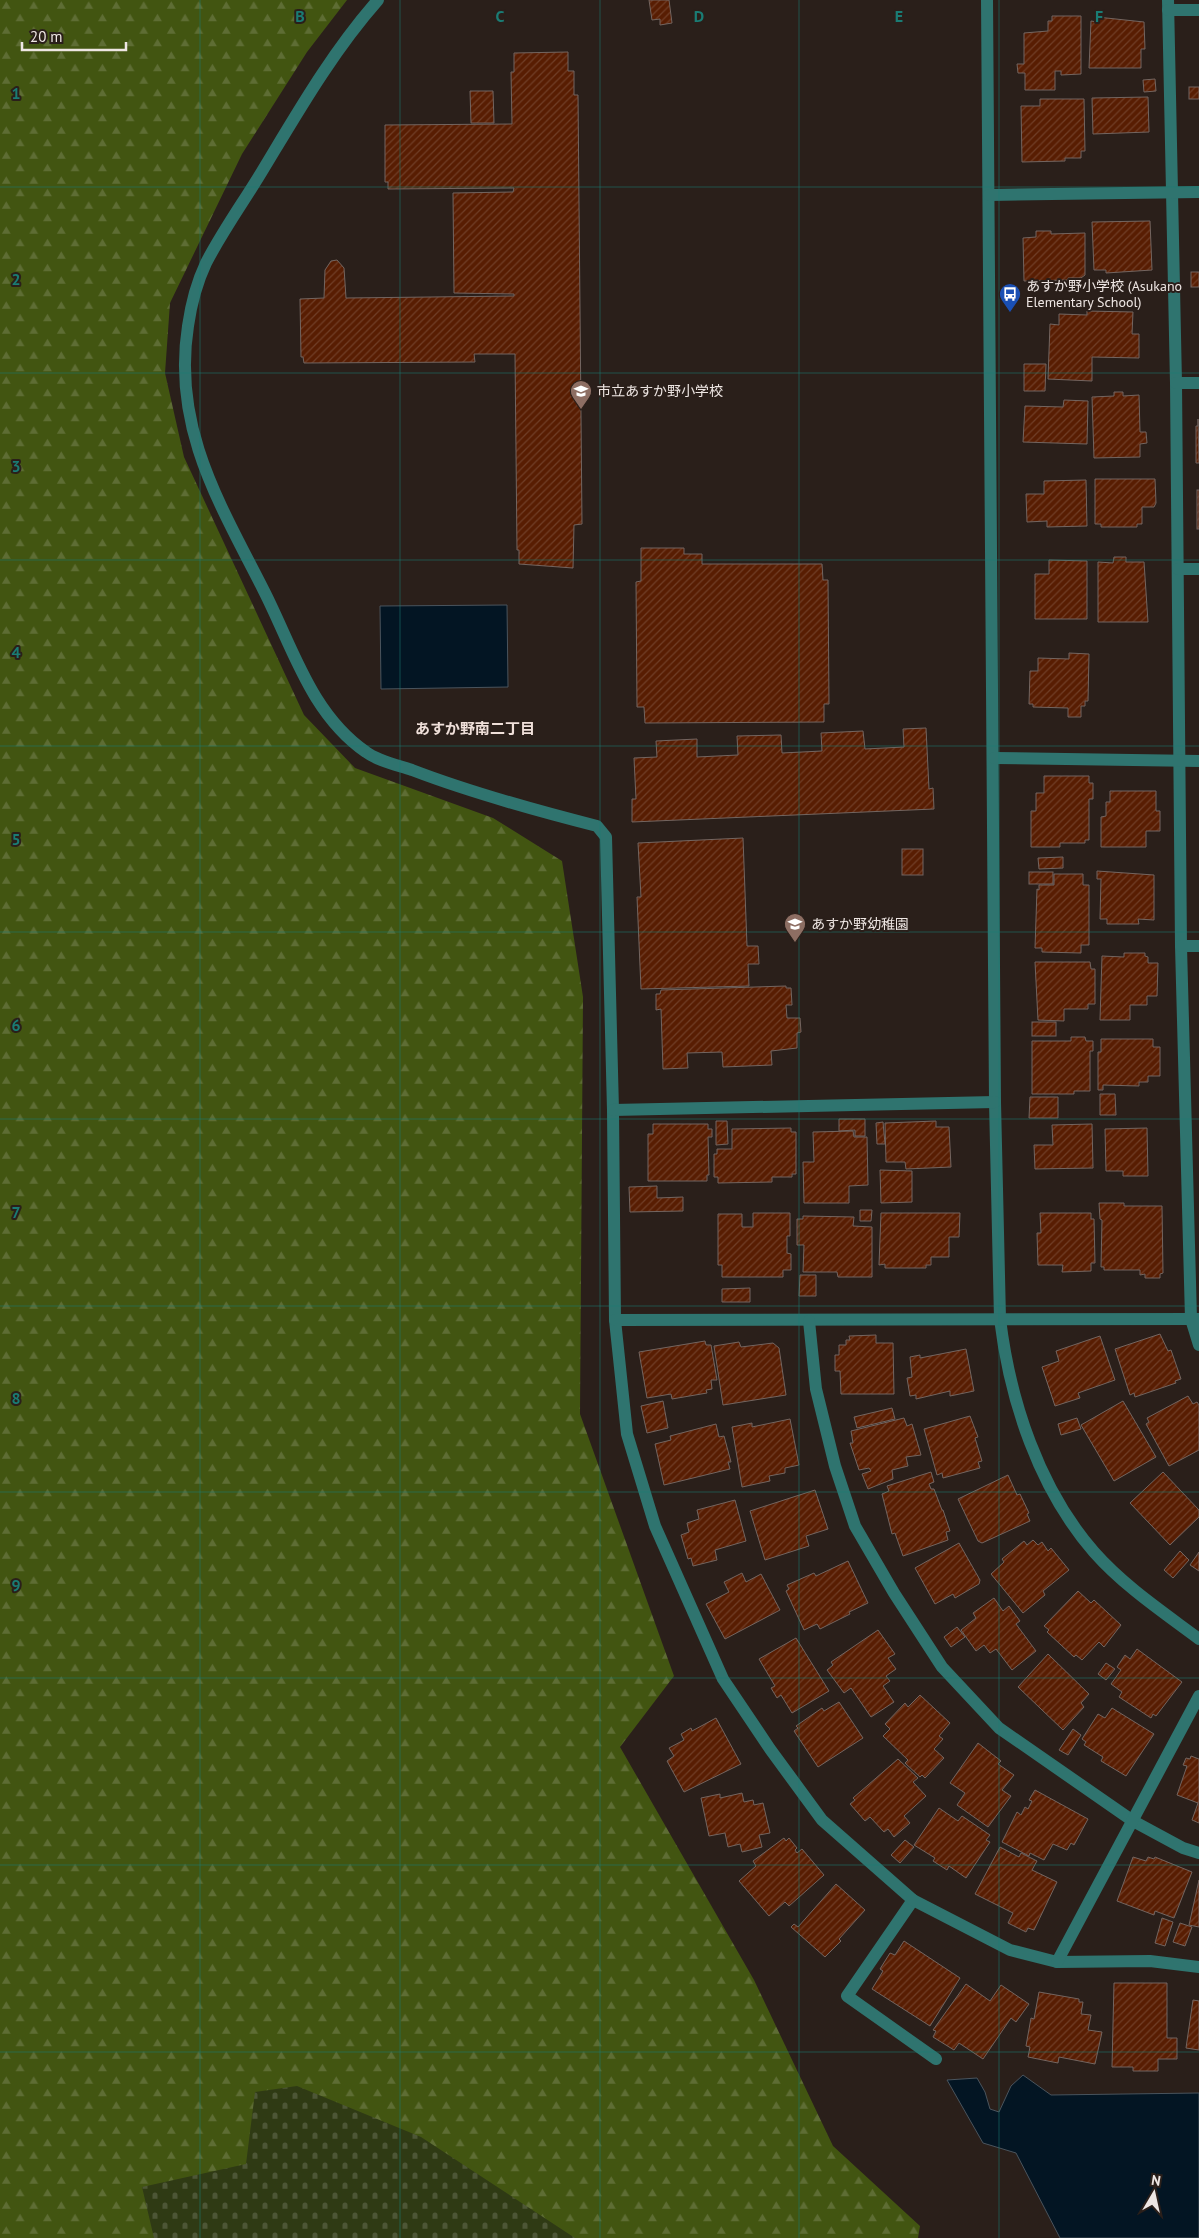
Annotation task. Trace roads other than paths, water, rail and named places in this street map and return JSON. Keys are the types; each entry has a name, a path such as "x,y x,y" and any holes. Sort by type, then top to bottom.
{"street":[{"path":"378,0 358,23 318,79 206,264 191,307 184,352 186,406 200,457 218,500 278,620 307,684 336,728 368,754 487,797 597,826 606,837 613,1110 615,1320 627,1434 655,1526 723,1679 770,1749 822,1820 886,1878 914,1900 1010,1950 1058,1962 1150,1961 1199,1967"},
{"path":"987,0 995,1102 1000,1319 1004,1354 1016,1399 1033,1450 1065,1512 1094,1552 1136,1592 1199,1638"},
{"path":"1199,10 1168,5 1176,383 1181,946 1193,1131 1195,1319 1199,1345"},
{"path":"989,195 1199,192"},
{"path":"1176,383 1199,383"},
{"path":"1178,569 1199,569"},
{"path":"994,758 1199,761"},
{"path":"1181,946 1199,946"},
{"path":"613,1110 995,1102"},
{"path":"615,1320 1195,1319"},
{"path":"808,1321 816,1389 835,1466 852,1518 894,1593 942,1667 999,1728 1133,1821 1183,1848 1199,1853"},
{"path":"1058,1962 1199,1696"},
{"path":"914,1900 847,1996 936,2059"}],"water":[{"path":"507,605 508,687 381,689 380,606"},
{"path":"1023,2075 1051,2095 1199,2093 1199,2238 1060,2238 1016,2153 983,2143 947,2080 977,2078 985,2092 990,2109 999,2112 1011,2086"}],"place":[{"name":"あすか野小学校 (Asukano Elementary School)","path":"1010,313"},
{"name":"市立あすか野小学校","path":"581,410"},
{"name":"あすか野幼稚園","path":"795,943"}],"district":[{"name":"あすか野南二丁目","path":"475,729"}]}
